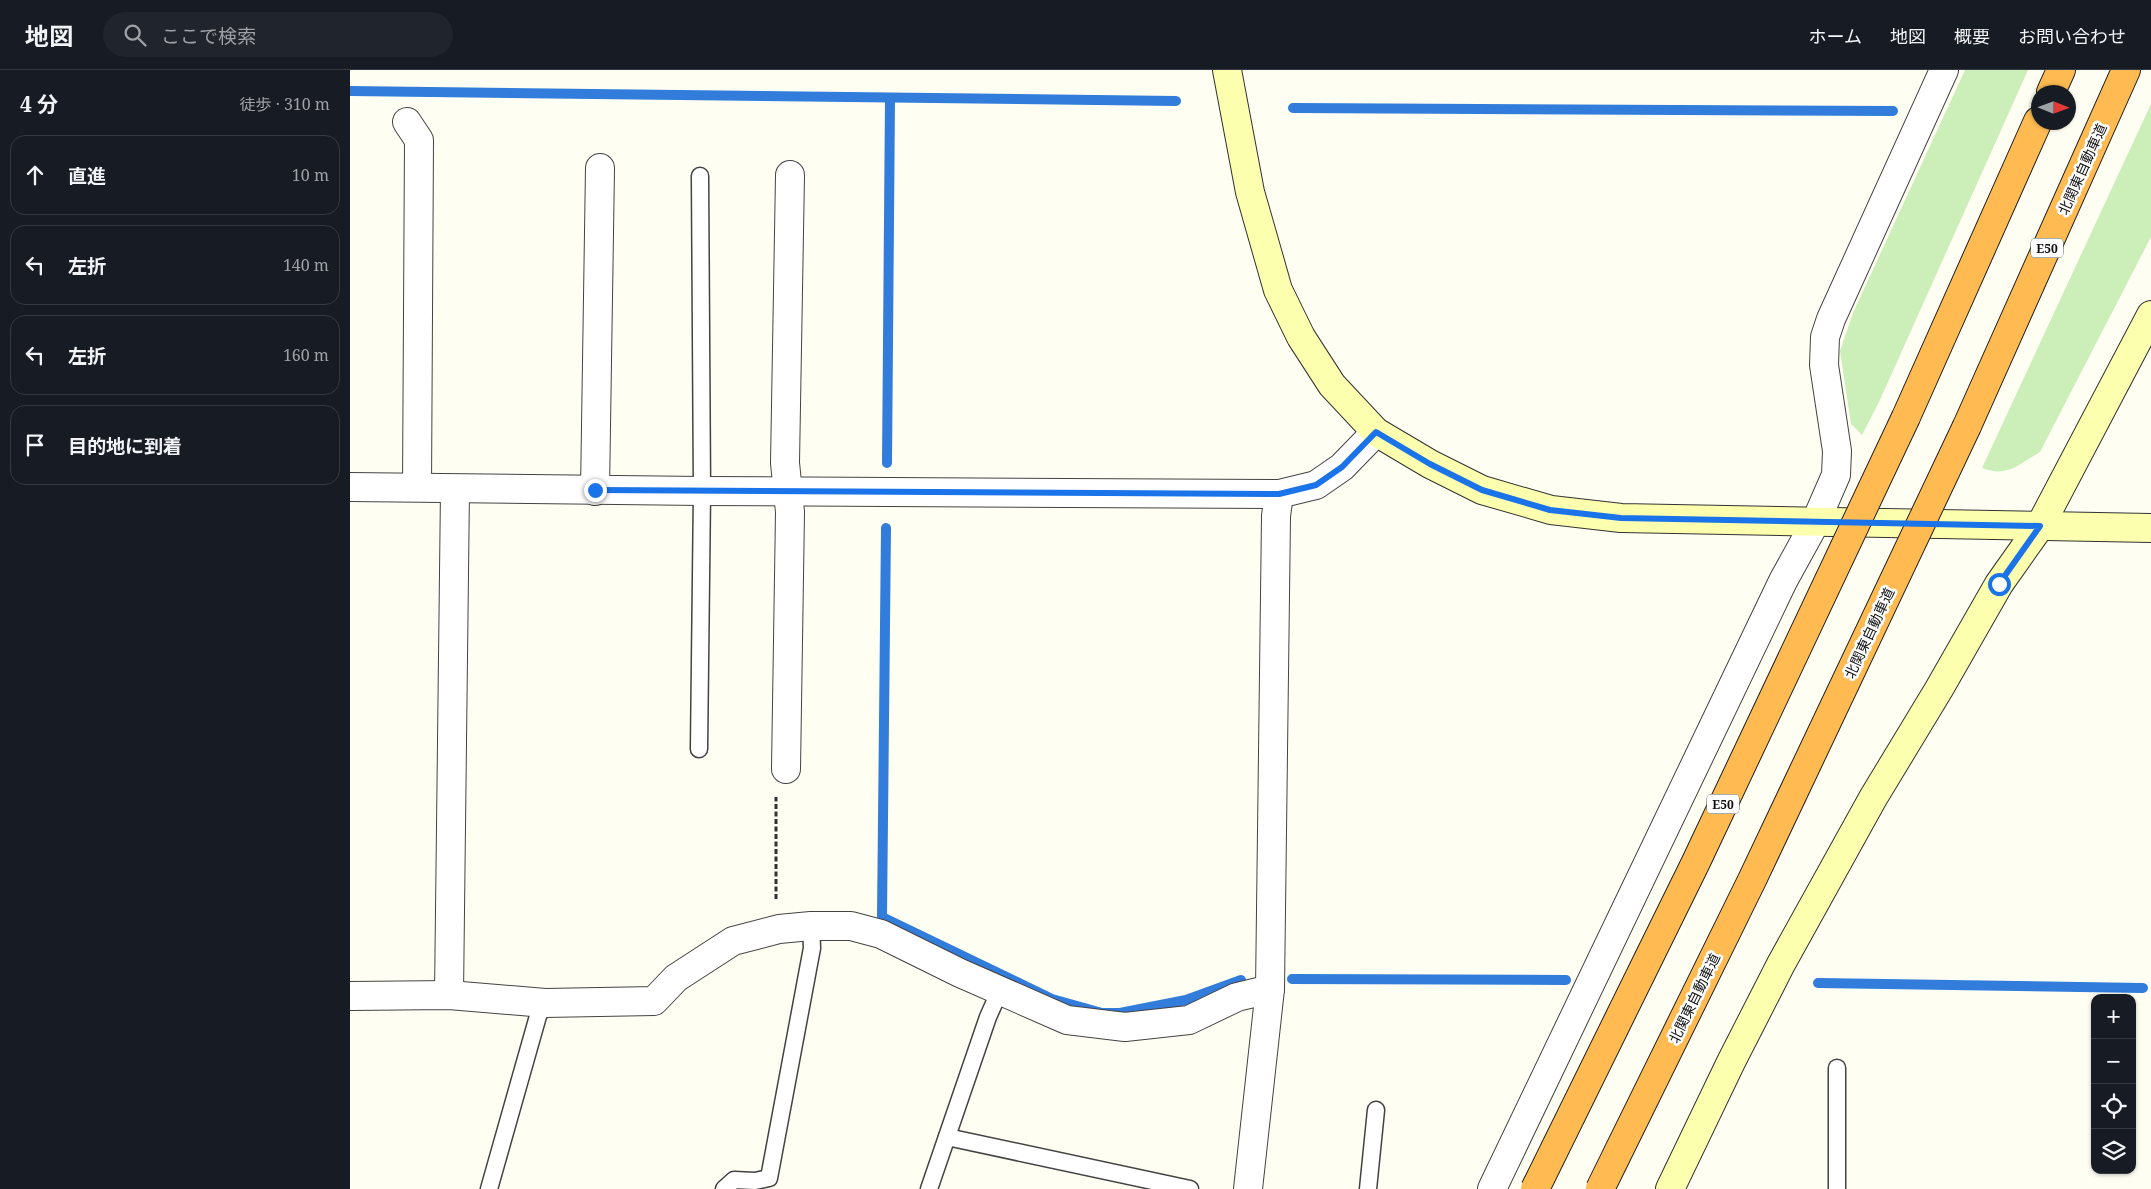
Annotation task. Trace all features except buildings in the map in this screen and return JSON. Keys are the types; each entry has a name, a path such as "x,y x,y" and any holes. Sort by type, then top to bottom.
{"highway":[{"path":"2054,85 2061,70"},
{"name":"北関東自動車道","path":"1600,1189 1752,880 1968,426 2126,70"},
{"name":"E50","path":"1535,1189 1696,864 1906,417 2034,130"}],"street":[{"path":"1227,70 1250,192 1278,290 1302,337 1332,385 1376,432 1430,464 1482,490 1550,510 1621,518 2151,528"},
{"path":"1492,1189 1784,581 1816,521 1836,475 1836,451 1824,365 1825,337 1831,319 1944,70"},
{"path":"407,122 419,140 417,487"},
{"path":"595,490 600,168"},
{"path":"786,769 790,512 785,463 790,175"},
{"path":"1670,1189 1730,1062 1781,964 1868,807 1940,689 1999,584 2040,526 2151,315"},
{"path":"350,487 702,492 1279,494 1316,485 1342,467 1376,432"},
{"path":"448,996 455,488"},
{"path":"1248,1189 1270,989 1276,516 1279,494"},
{"path":"350,996 448,996 545,1003 654,1001 676,978 733,941 779,929 810,926 851,926 881,934 1067,1020 1125,1027 1189,1020 1237,998 1270,989"}],"lane":[{"path":"699,749 702,492 700,176"},
{"path":"724,1189 734,1180 755,1181 769,1178 812,948 810,926"},
{"path":"929,1189 988,1017 1000,990"},
{"path":"489,1189 538,1016 545,1003"},
{"path":"1837,1068 1837,1189"},
{"path":"1368,1189 1376,1110"},
{"path":"947,1137 1190,1189"}],"path":[{"path":"779,929 776,910 776,790 786,769"}],"green space":[{"path":"1965,70 2028,70 1879,402 1862,435 1851,424 1840,351 1853,313"},
{"path":"2151,104 2151,237 2040,452 2019,465 2006,470 1991,471 1982,468"}],"waterway":[{"path":"350,91 1176,101"},
{"path":"887,463 890,98"},
{"path":"1293,108 1893,111"},
{"path":"886,528 882,917 1052,999 1102,1013 1120,1013 1186,1000 1241,980"},
{"path":"1292,979 1566,980"},
{"path":"1818,983 2143,988"}],"route":[{"path":"595,490 1279,494 1316,485 1342,467 1376,432 1430,464 1482,490 1550,510 1621,518 2040,526 1999,584"}]}
